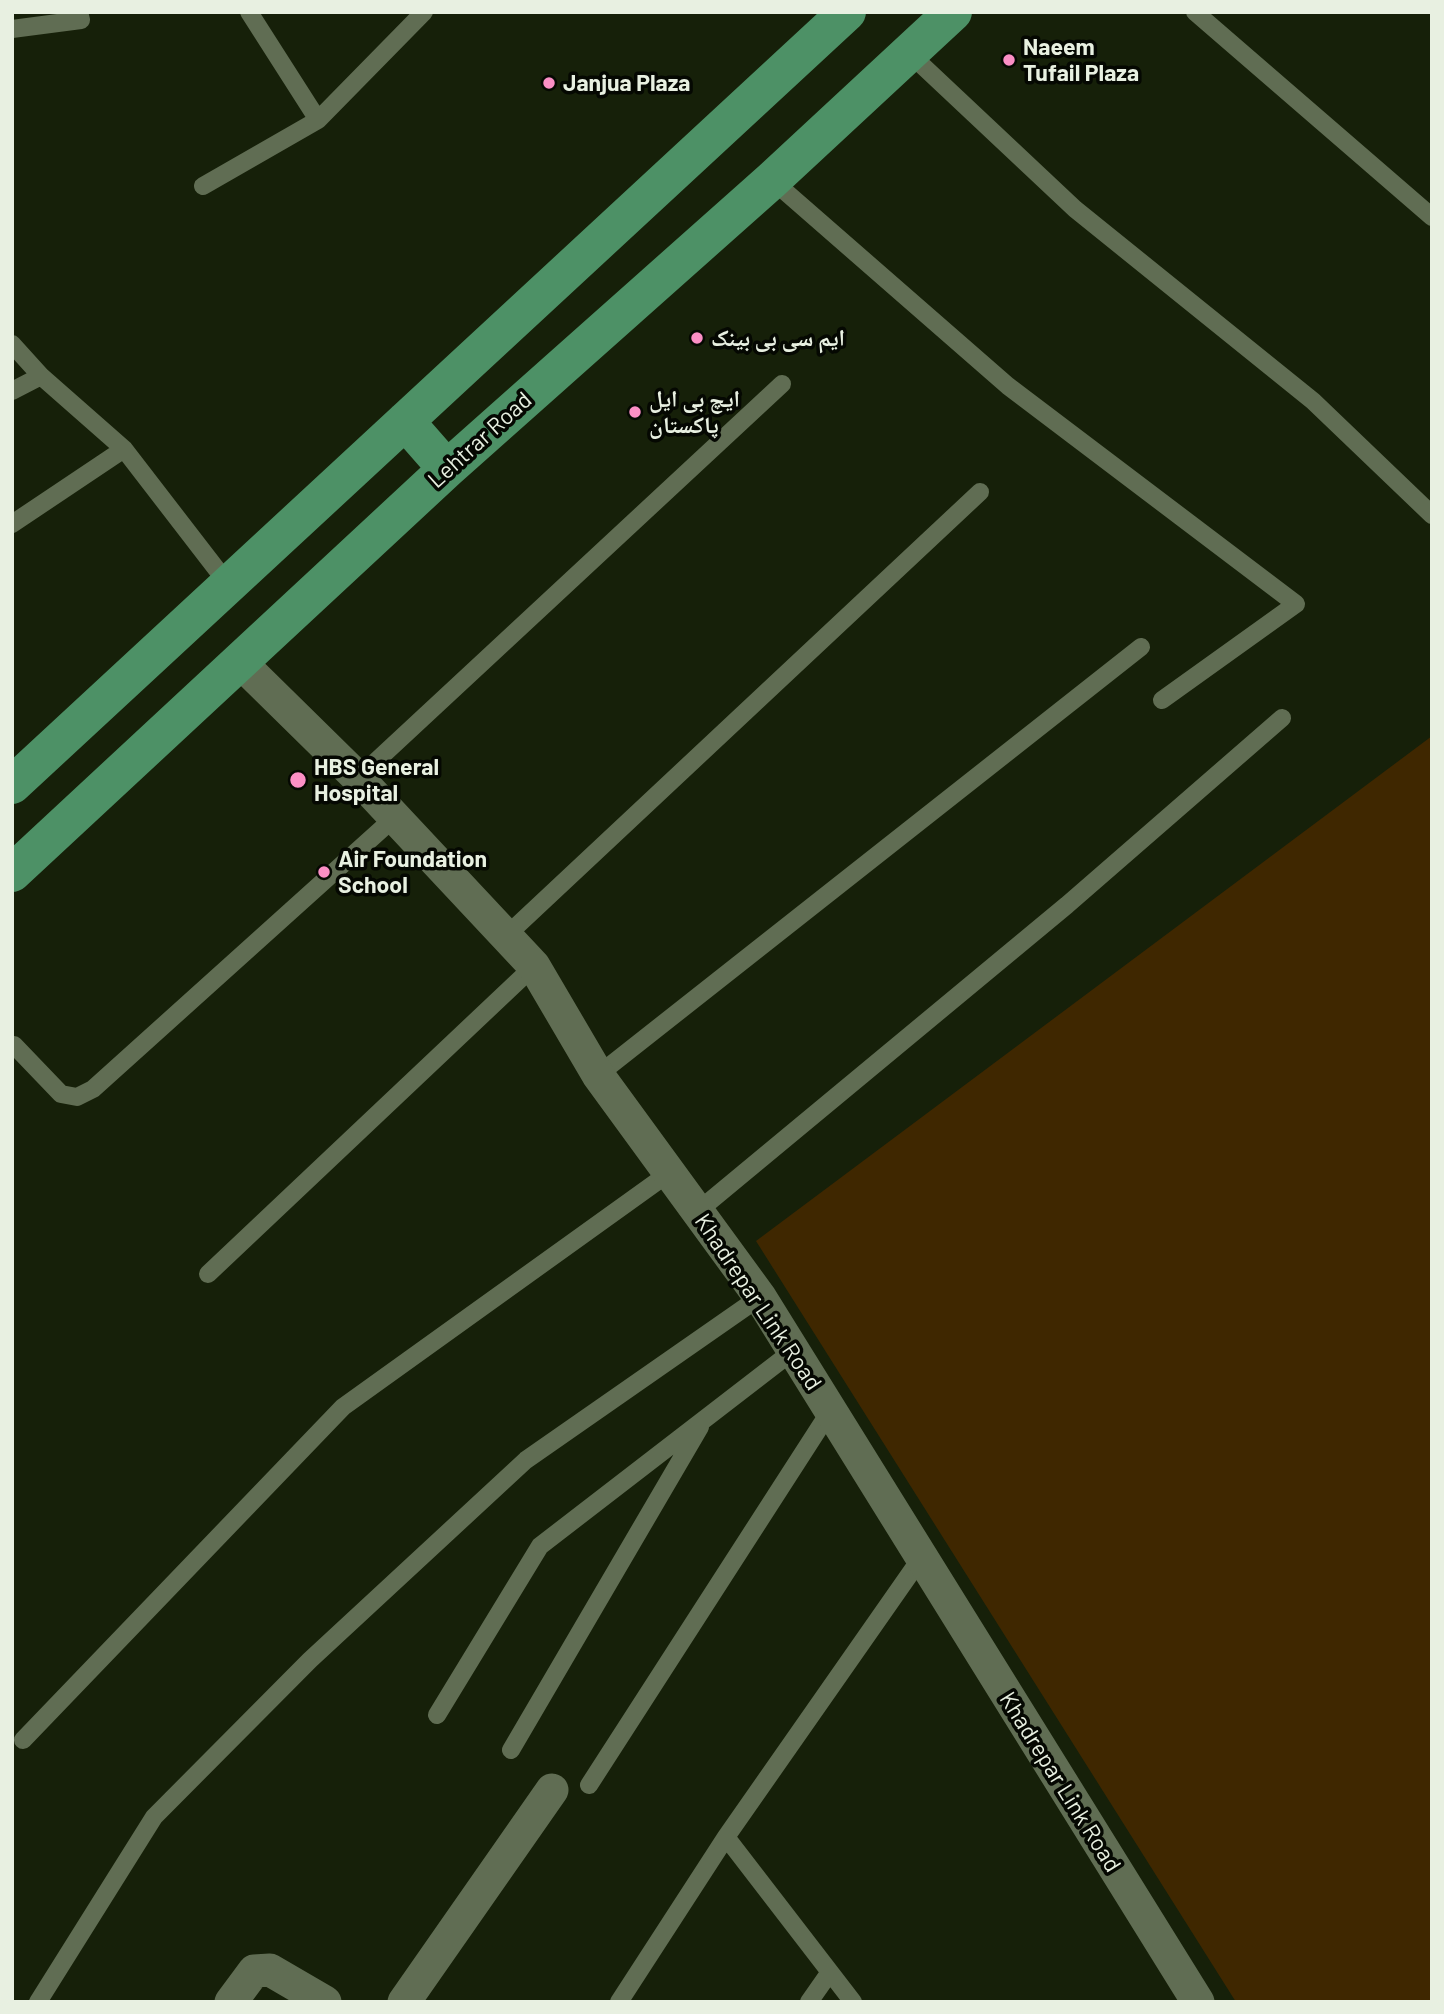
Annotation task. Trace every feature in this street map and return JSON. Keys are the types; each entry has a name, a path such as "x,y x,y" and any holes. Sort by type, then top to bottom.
{"main road":[{"name":"Lehtrar Road","path":"12,873 242,663 447,469 772,180 953,12"},
{"path":"12,785 836,16"},
{"path":"405,421 447,469"}],"street":[{"name":"Khadrepar Link Road","path":"242,663 358,778 534,966 598,1075 760,1297 1198,2002"},
{"path":"404,2002 552,1790"},
{"path":"231,2002 254,1971 270,1970 325,2002"}],"lane":[{"path":"12,29 81,20 79,12"},
{"path":"250,12 317,120"},
{"path":"202,186 317,120 424,12"},
{"path":"1195,12 1432,217"},
{"path":"908,52 1075,209 1313,401 1432,514"},
{"path":"772,180 1008,386 1296,604 1162,700"},
{"path":"12,344 41,376 124,449 228,584"},
{"path":"12,391 41,376"},
{"path":"358,778 782,384"},
{"path":"12,524 124,449"},
{"path":"506,936 981,492"},
{"path":"598,1075 1141,647"},
{"path":"698,1211 1067,905 1282,718"},
{"path":"14,1045 61,1094 77,1097 93,1089 394,817"},
{"path":"208,1274 534,966"},
{"path":"23,1740 343,1408 669,1172"},
{"path":"38,2002 154,1817 310,1660 526,1460 760,1297"},
{"path":"437,1715 541,1546 793,1351"},
{"path":"589,1785 830,1411"},
{"path":"511,1750 706,1418"},
{"path":"619,2002 726,1837 921,1558"},
{"path":"726,1837 853,2002"},
{"path":"809,2002 830,1972"}],"shaded area":[{"path":"1432,736 1432,2002 1236,2002 756,1241"}],"place":[{"name":"Naeem Tufail Plaza","path":"1009,60"},
{"name":"Janjua Plaza","path":"549,83"},
{"name":"ایم سی بی بینک","path":"697,338"},
{"name":"ایچ بی ایل پاکستان","path":"635,412"},
{"name":"HBS General Hospital","path":"298,780"},
{"name":"Air Foundation School","path":"324,872"}]}
